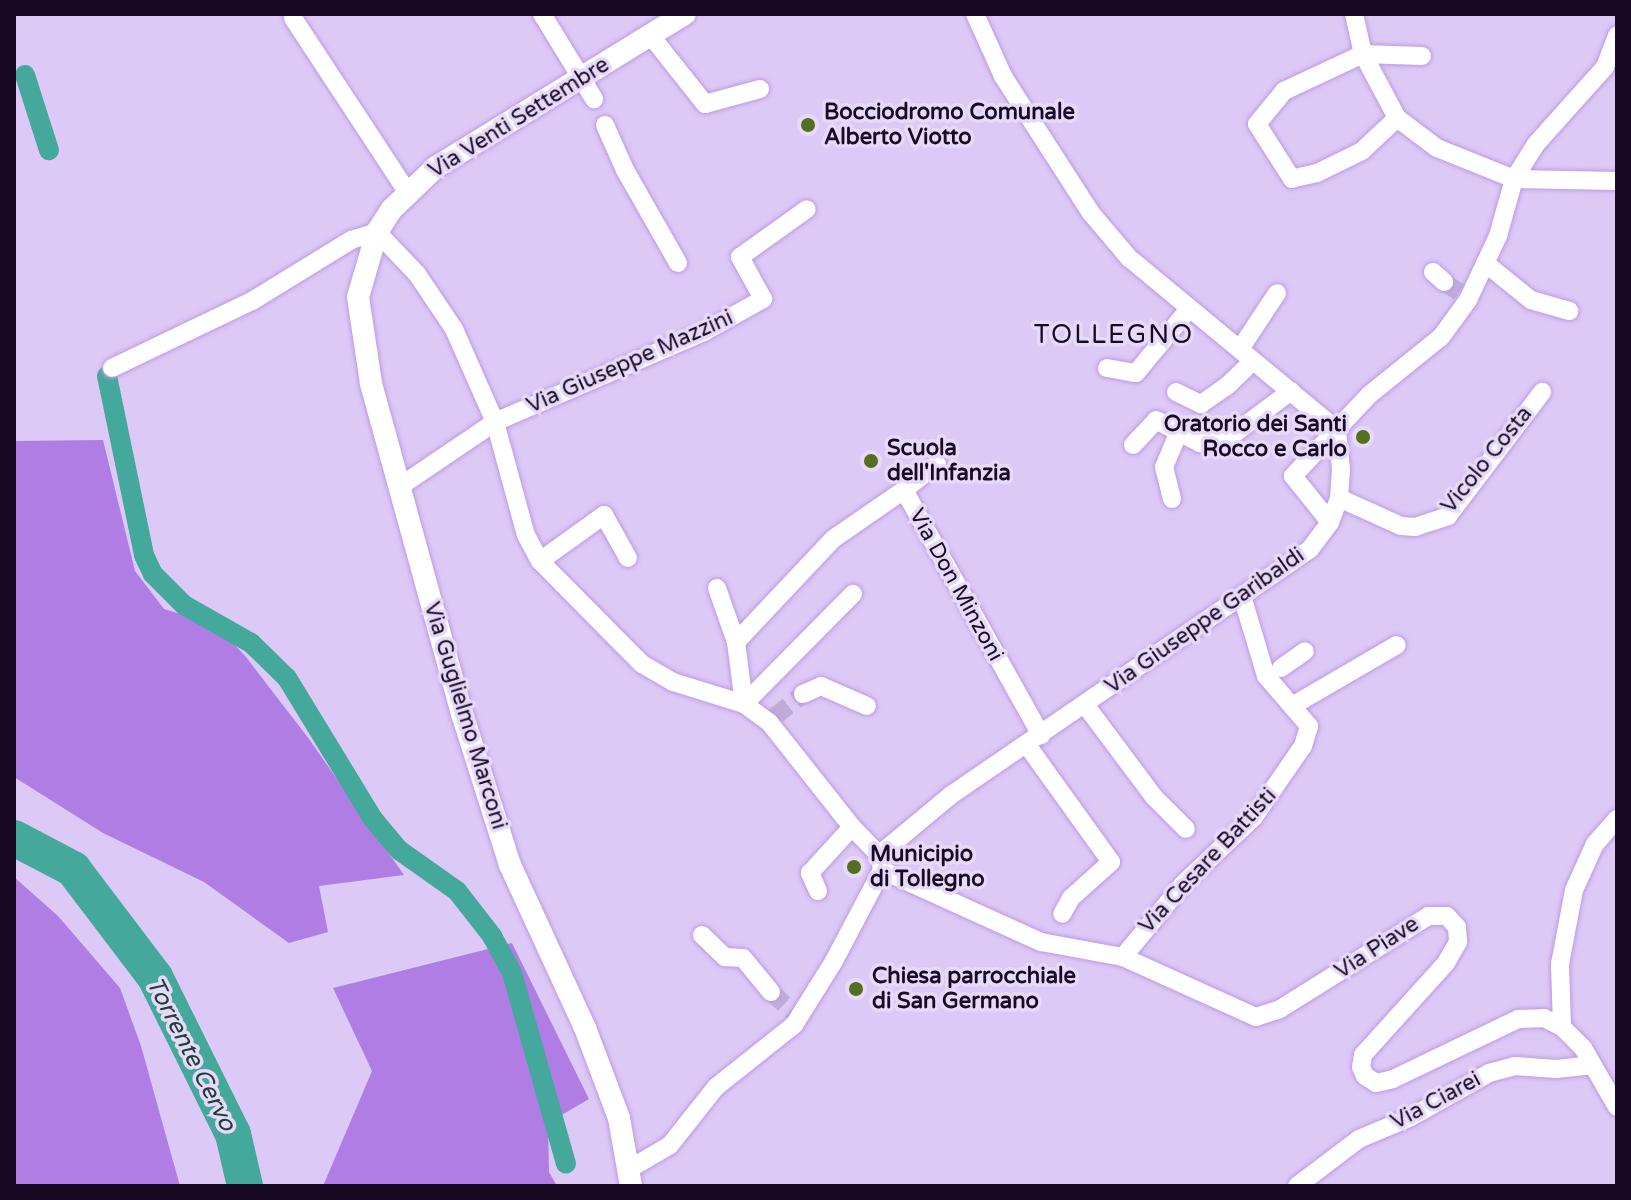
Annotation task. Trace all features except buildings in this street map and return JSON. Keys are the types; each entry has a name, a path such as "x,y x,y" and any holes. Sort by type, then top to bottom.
{"street":[{"path":"542,14 594,99"},
{"name":"Via Venti Settembre","path":"112,368 252,301 351,240 377,232 408,193 436,167 685,14"},
{"path":"975,14 1003,76 1091,213 1129,258 1337,430"},
{"path":"1354,14 1363,54 1397,118 1437,148 1514,179 1617,181"},
{"path":"293,18 408,193"},
{"path":"1330,522 1293,476 1369,395 1441,337 1498,236 1514,179 1536,144 1605,67 1617,35"},
{"path":"651,36 705,104 760,89"},
{"path":"1397,118 1362,151 1317,173 1292,179 1257,124 1284,91 1363,54 1422,56"},
{"path":"605,125 625,170 678,263"},
{"name":"Via Giuseppe Mazzini","path":"399,487 495,422 704,332 763,299 740,257 807,209"},
{"path":"377,232 417,274 454,329 495,422 526,535 540,561 642,664 673,682 744,704 772,720 881,863"},
{"name":"Via Guglielmo Marconi","path":"377,232 358,297 371,383 462,714 510,865 585,1028 619,1118 631,1177"},
{"path":"1485,263 1531,300 1569,311"},
{"path":"1176,392 1201,404 1227,386 1277,293"},
{"path":"1107,368 1136,373 1189,309"},
{"path":"1133,445 1156,420 1200,443 1215,442 1235,433 1291,391"},
{"name":"Vicolo Costa","path":"1339,498 1401,526 1415,527 1448,516 1542,392"},
{"name":"Via Giuseppe Garibaldi","path":"631,1177 670,1145 716,1087 796,1015 834,961 881,863 951,795 1086,706 1310,549 1330,522 1339,498 1341,469 1337,430"},
{"path":"1172,499 1164,467 1178,434"},
{"path":"904,490 937,464"},
{"name":"Via Don Minzoni","path":"736,642 798,573 850,526 865,520 904,490 1034,740 1111,862 1071,898 1062,914"},
{"path":"540,561 604,515 628,558"},
{"path":"717,588 736,642 744,704"},
{"path":"744,704 853,594"},
{"name":"Via Cesare Battisti","path":"1123,957 1184,883 1254,817 1290,769 1309,726 1292,706 1273,672 1242,596"},
{"path":"1292,706 1397,645"},
{"path":"1273,672 1305,651"},
{"path":"803,694 821,686 867,706"},
{"path":"1086,706 1154,797 1186,829"},
{"path":"1617,819 1595,844 1574,890 1560,964 1562,1027 1592,1065 1617,1107"},
{"path":"818,891 810,873 852,827"},
{"name":"Via Piave","path":"881,863 1041,942 1123,957 1256,1017 1280,1009 1428,916 1447,916 1457,927 1458,942 1446,963 1363,1055 1361,1067 1365,1076 1376,1083 1393,1079 1518,1019 1544,1018 1562,1027"},
{"path":"702,935 725,957 743,958 771,992"},
{"name":"Via Ciarei","path":"1297,1186 1359,1139 1411,1117 1489,1073 1515,1066 1556,1069 1592,1065"}],"shaded area":[{"path":"103,440 135,571 164,609 216,625 246,657 309,739 404,875 319,886 328,932 289,943 204,882 103,833 14,777 14,441"},
{"path":"14,877 58,916 120,988 141,1046 180,1186 14,1186"},
{"path":"512,943 589,1099 548,1123 549,1172 557,1186 323,1186 372,1071 333,988"}],"waterway":[{"path":"25,75 49,150"},
{"path":"107,376 144,555 153,574 184,605 251,643 287,678 373,819 399,850 457,891 492,936 512,973 566,1164"},
{"name":"Torrente Cervo","path":"14,838 73,869 155,977 233,1134 245,1186"}],"tunnel":[{"path":"1444,282 1462,294"},
{"path":"774,717 803,694"},
{"path":"771,992 793,1012"}],"place":[{"name":"Bocciodromo Comunale Alberto Viotto","path":"808,125"},
{"name":"Oratorio dei Santi Rocco e Carlo","path":"1363,437"},
{"name":"Scuola dell'Infanzia","path":"871,461"},
{"name":"Municipio di Tollegno","path":"854,867"},
{"name":"Chiesa parrocchiale di San Germano","path":"856,989"}],"district":[{"name":"TOLLEGNO","path":"1114,335"}]}
